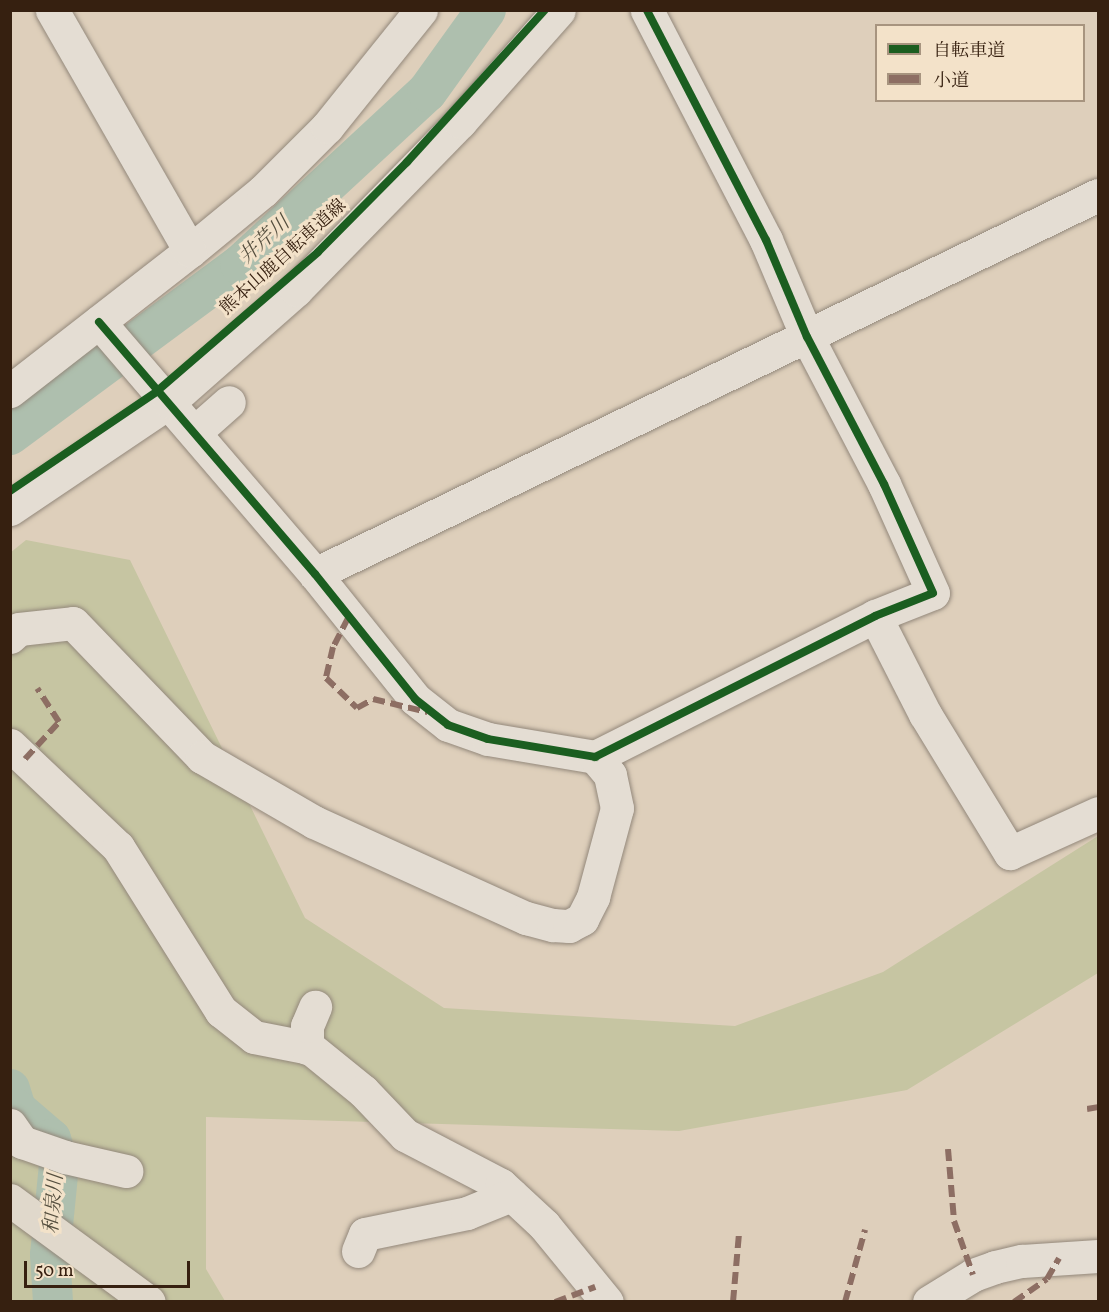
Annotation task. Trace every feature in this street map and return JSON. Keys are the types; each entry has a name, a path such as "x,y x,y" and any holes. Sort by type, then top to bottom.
{"highway":[{"path":"10,1200 149,1302"}],"street":[{"path":"52,10 190,250"},
{"path":"10,391 101,326 263,190 327,128 421,10"},
{"path":"10,509 159,391 304,282 460,122 559,10"},
{"path":"101,326 195,432 315,574 415,699 448,725 488,739 595,757 875,616 933,593 885,484 807,337 766,240 648,10"},
{"path":"315,574 1098,195"},
{"path":"195,432 229,402"},
{"path":"875,616 925,714 1010,853 1098,813"},
{"path":"10,637 19,629 48,623 73,623 202,758 314,822 526,918 553,925 569,926 582,919 593,897 617,808 610,775 595,757"},
{"path":"10,745 118,848 221,1011 254,1037 307,1048 363,1091 405,1135 501,1185 544,1225 601,1294 629,1302"},
{"path":"307,1048 307,1026 315,1007"},
{"path":"16,1134 65,1158 126,1171"},
{"path":"358,1251 365,1234 467,1213 511,1195"},
{"path":"929,1302 973,1275 995,1267 1022,1261 1098,1256"}],"green space":[{"path":"26,540 130,560 305,918 444,1008 735,1026 883,972 1098,836 1098,973 907,1090 679,1131 206,1117 206,1269 225,1301 11,1302 10,553"}],"waterway":[{"name":"井芹川","path":"10,435 240,265 427,92 486,10"},
{"name":"和泉川","path":"10,1089 16,1109 51,1139 59,1165 50,1255 53,1302"}],"marked path":[{"path":"348,618 333,647 326,678 357,708 373,699 427,712"},
{"path":"25,759 59,722 37,688"},
{"path":"1087,1109 1098,1107"},
{"path":"948,1149 954,1221 973,1275"},
{"path":"845,1302 865,1230"},
{"path":"733,1302 739,1234"},
{"path":"1014,1302 1047,1279 1059,1258"},
{"path":"555,1302 595,1287"}],"cycle path":[{"name":"熊本山鹿自転車道線","path":"10,491 156,392 318,252 407,162 545,10"},
{"path":"99,322 315,574 415,699 448,725 488,739 595,757 875,616 933,593 884,484 807,337 766,240 647,10"}]}
